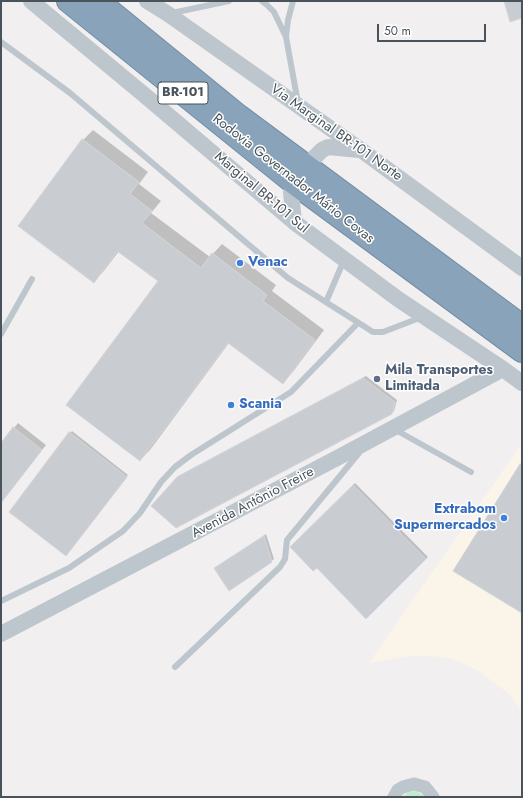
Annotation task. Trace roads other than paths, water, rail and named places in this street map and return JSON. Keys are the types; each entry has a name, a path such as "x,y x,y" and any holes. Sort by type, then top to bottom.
{"highway":[{"name":"Rodovia Governador Mário Covas","path":"68,1 295,184 522,351"},
{"name":"Rodovia Governador Mário Covas","path":"98,1 239,116 522,326"}],"street":[{"name":"Marginal BR-101 Sul","path":"31,1 294,222 424,316 522,383"},
{"name":"Via Marginal BR-101 Norte","path":"147,1 168,14 361,150 522,268"},
{"path":"309,163 322,150 328,147 361,150"},
{"path":"293,186 294,222"},
{"name":"Avenida Antônio Freire","path":"1,634 503,369"},
{"path":"394,797 398,790 414,784 425,787 434,797"}],"lane":[{"path":"168,14 229,1"},
{"path":"262,1 274,12 286,37 299,106"},
{"path":"286,37 288,20 293,1"},
{"path":"1,42 70,93 288,278 373,332 383,332 424,316"},
{"path":"326,302 344,259"},
{"path":"1,334 32,279"},
{"path":"1,601 69,568 123,530 140,513 161,482 175,467 291,392 358,323"},
{"path":"393,428 471,472"},
{"path":"176,666 280,567 285,559 286,540 369,441"}],"place":[{"name":"Venac","path":"240,263"},
{"name":"Mila Transportes Limitada","path":"377,379"},
{"name":"Scania","path":"231,405"},
{"name":"Extrabom Supermercados","path":"504,518"}]}
